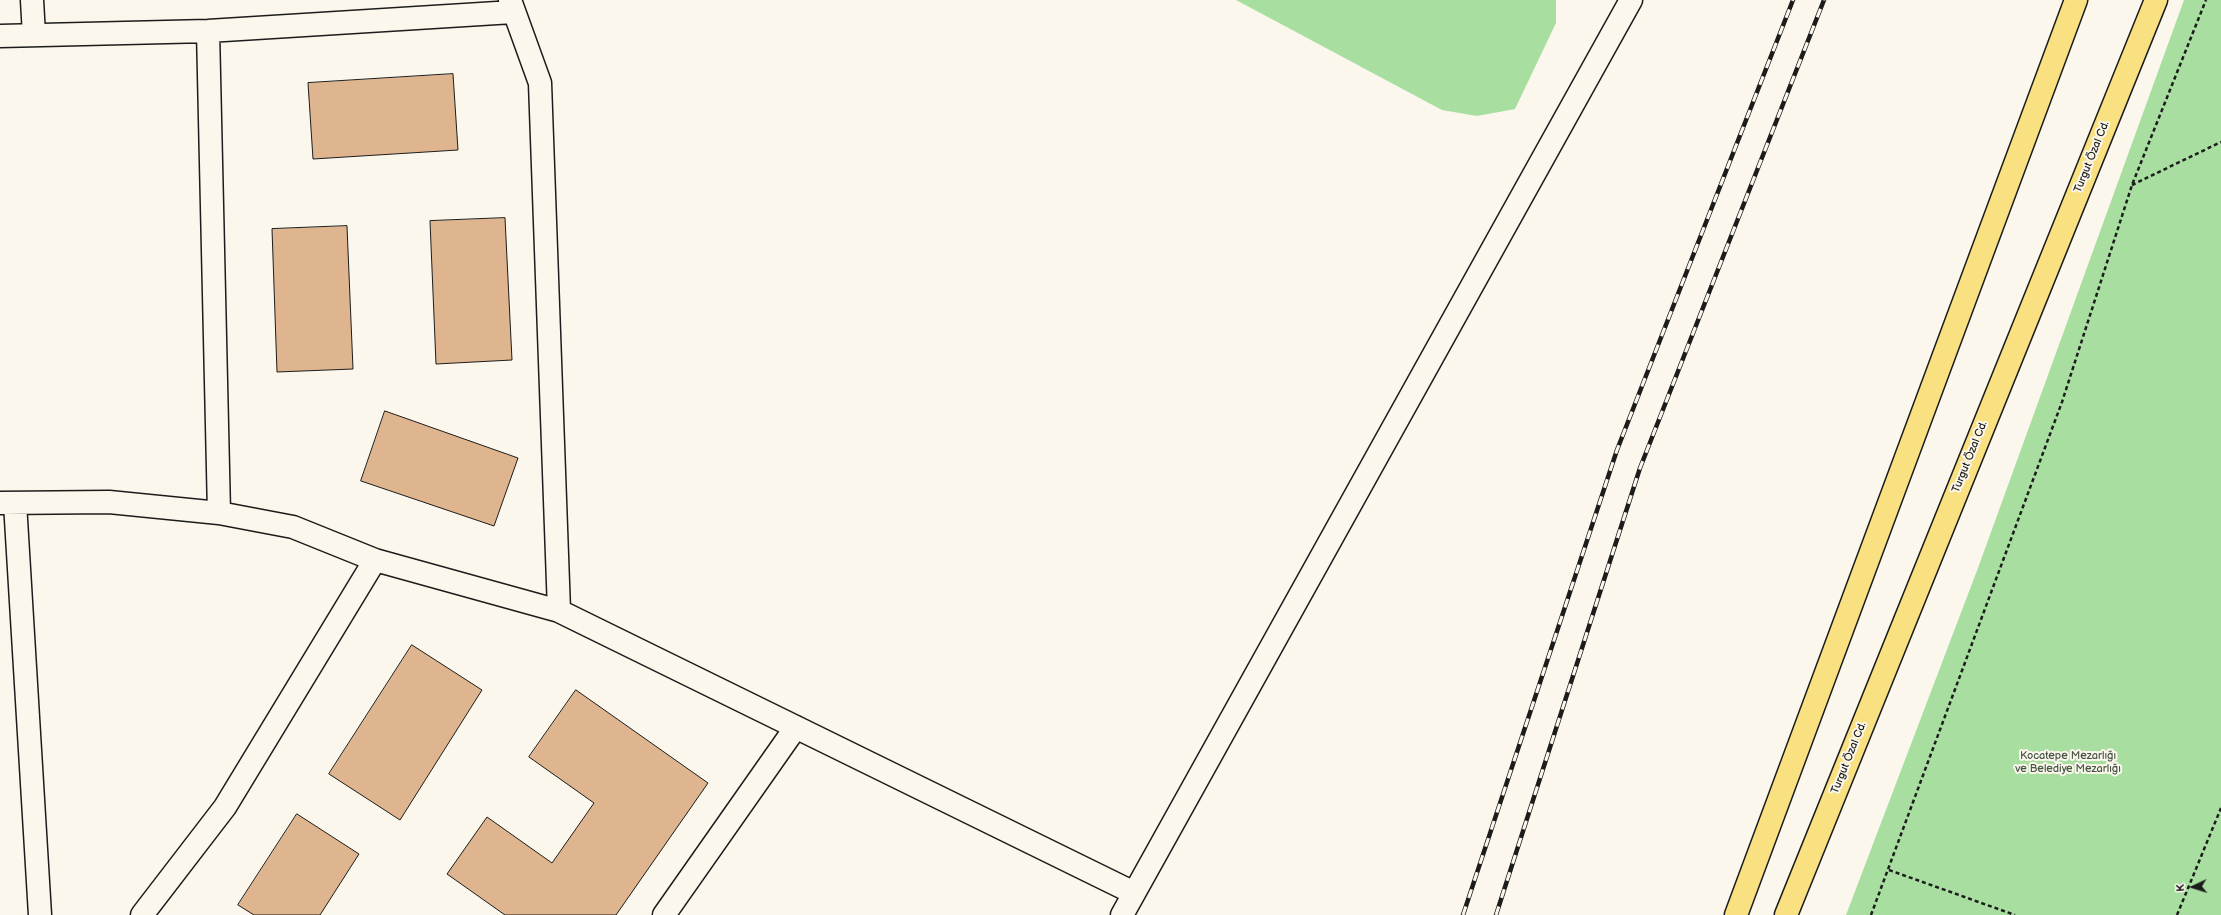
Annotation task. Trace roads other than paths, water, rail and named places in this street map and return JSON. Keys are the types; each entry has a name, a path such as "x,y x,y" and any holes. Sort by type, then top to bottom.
{"main road":[{"path":"1736,915 2076,0"},
{"name":"Turgut Özal Cd.","path":"1786,915 2156,0"}],"street":[{"path":"32,0 34,35"},
{"path":"1122,915 1631,0"},
{"path":"0,36 208,31 511,6 540,83 559,611"},
{"path":"208,31 219,513"},
{"path":"40,915 8,503 109,502 219,513 293,527 375,560 559,611 1134,893"},
{"path":"142,915 225,808 375,560"},
{"path":"664,915 796,727"}],"railway":[{"path":"1463,915 1617,450 1793,0"},
{"path":"1496,915 1640,468 1824,0"}],"park label":[{"name":"Kocatepe Mezarlığı ve Belediye Mezarlığı","path":"2068,762"}]}
